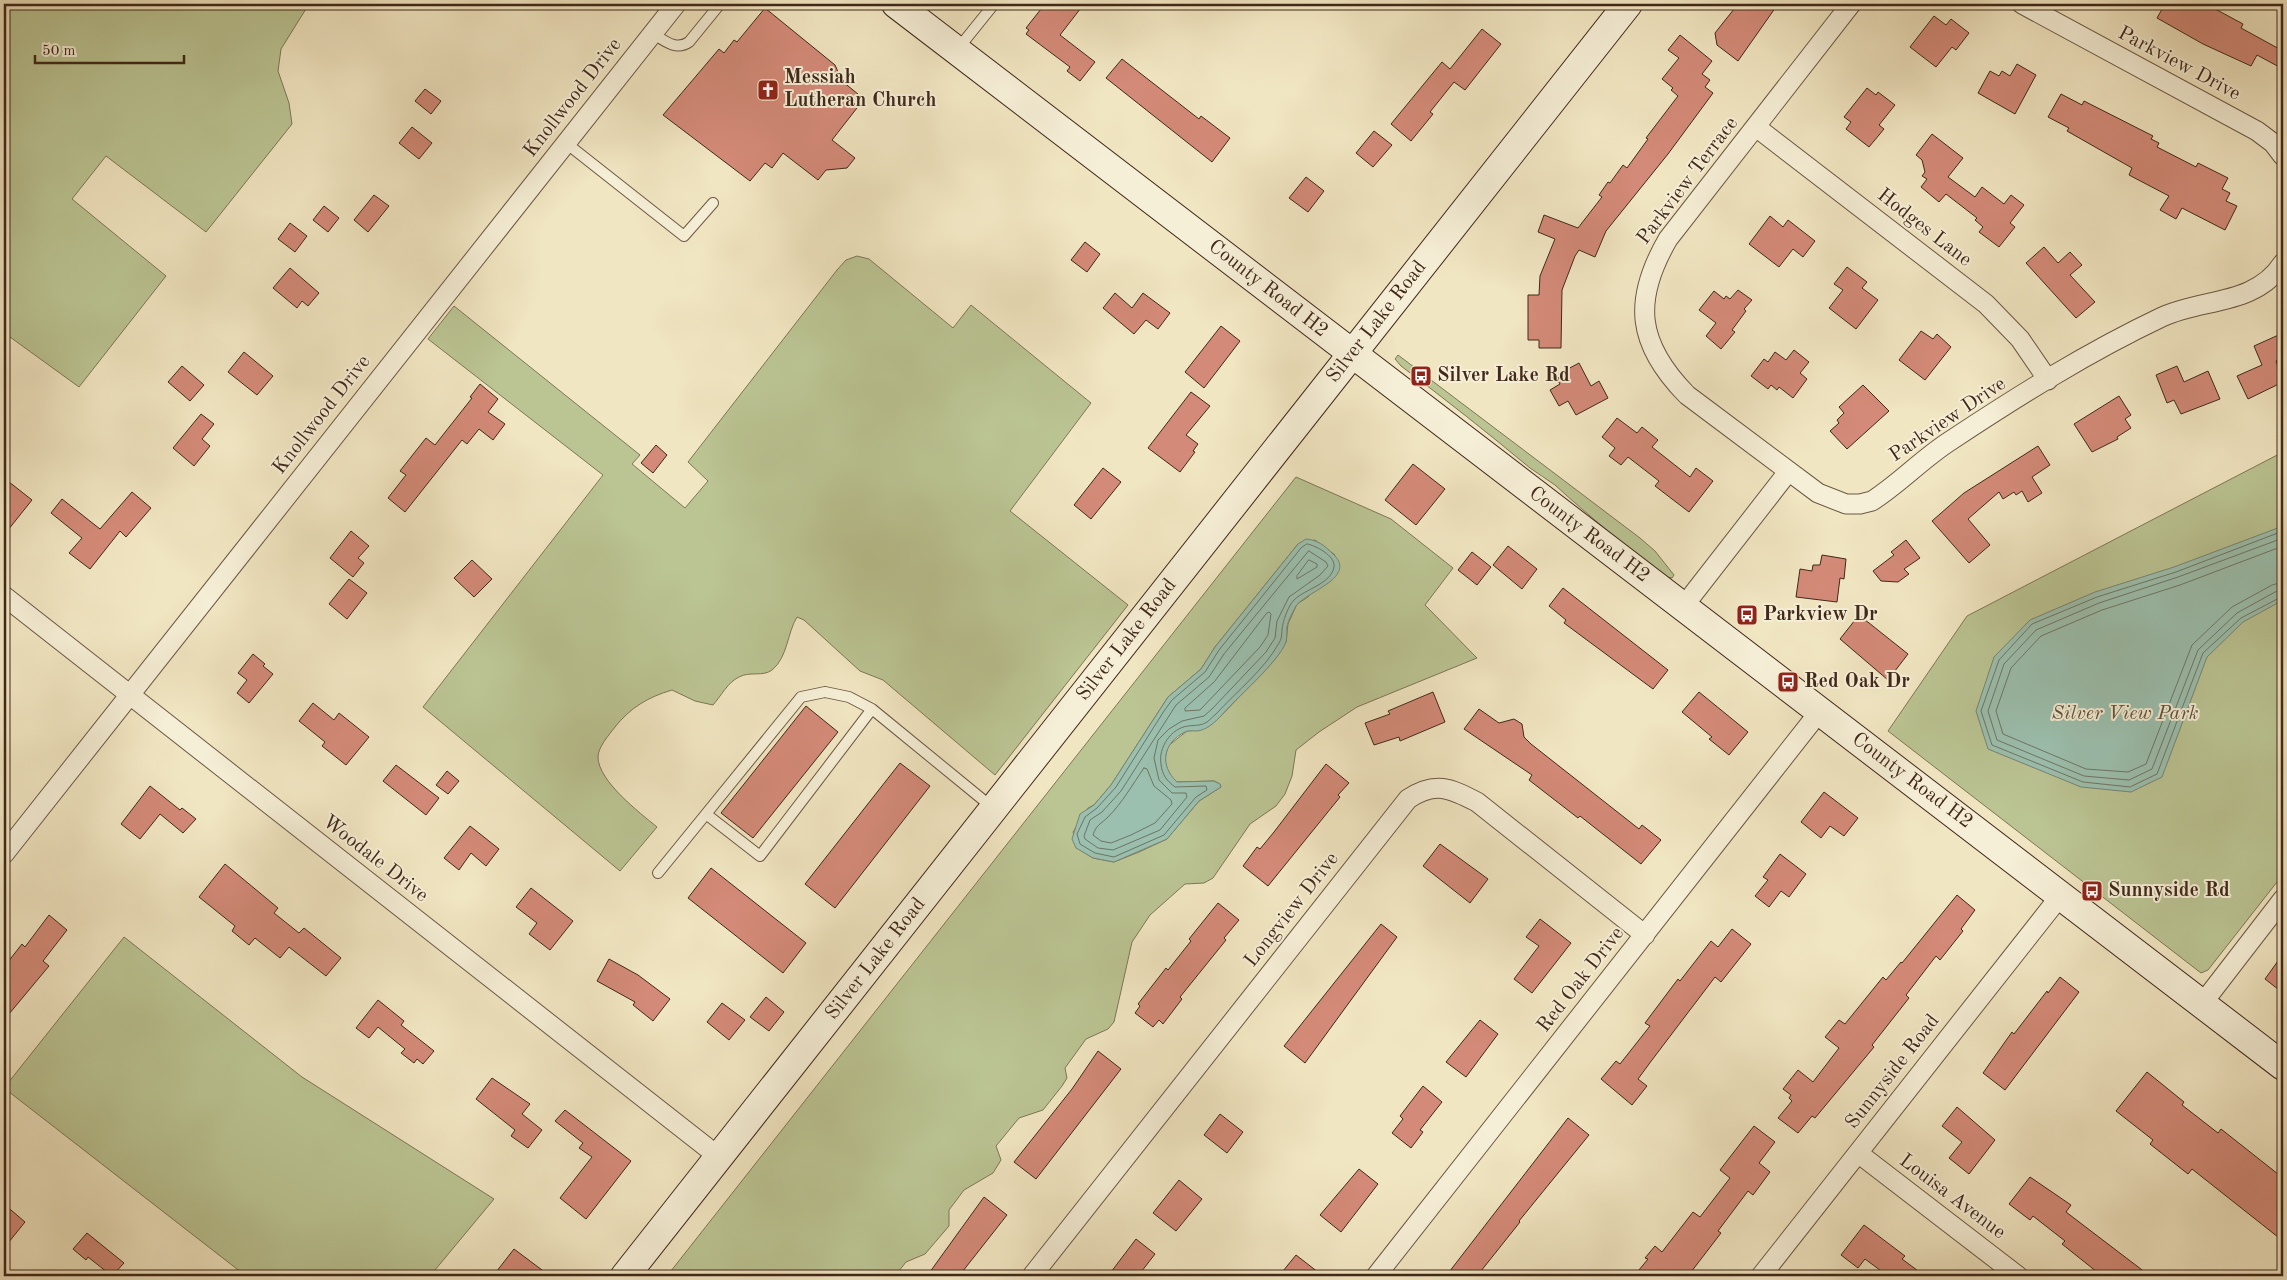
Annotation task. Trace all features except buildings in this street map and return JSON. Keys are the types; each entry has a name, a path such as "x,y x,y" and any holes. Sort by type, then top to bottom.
{"street":[{"name":"Knollwood Drive","path":"4,854 676,4"},
{"name":"County Road H2","path":"896,4 2283,1066"},
{"name":"Silver Lake Road","path":"625,1276 1628,4"},
{"name":"Parkview Terrace","path":"1788,472 1687,395 1668,376 1657,359 1646,332 1645,304 1648,281 1654,264 1668,240 1851,4"},
{"name":"Parkview Drive","path":"2022,4 2257,131 2273,143 2283,156"},
{"name":"Hodges Lane","path":"1756,127 1986,304 2020,339 2048,380"},
{"name":"Parkview Drive","path":"1788,472 1818,493 1846,504 1860,504 1872,501 1949,441 2113,340 2170,313 2233,299 2250,292 2266,281 2283,263"},
{"path":"1683,607 1788,472"},
{"name":"Woodale Drive","path":"4,596 719,1157"},
{"name":"Red Oak Drive","path":"1376,1276 1820,711"},
{"name":"Longview Drive","path":"1032,1276 1408,799 1420,791 1449,788 1477,802 1645,935"},
{"name":"Sunnyside Road","path":"1761,1276 2061,895"},
{"path":"2202,1004 2283,899"},
{"name":"Louisa Avenue","path":"1858,1153 2018,1276"}],"lane":[{"path":"652,33 678,47 683,46 690,42 720,4"},
{"path":"956,50 994,4"},
{"path":"566,143 684,236 712,203"},
{"path":"658,873 801,697 824,692 849,697 872,710 994,809"},
{"path":"706,814 760,856 872,710"}],"green space":[{"path":"4,4 309,4 281,49 278,71 289,103 292,124 206,232 106,156 72,199 166,276 79,387 10,337 4,345"},
{"path":"857,256 869,259 953,328 971,305 1091,403 1010,511 1128,605 995,775 883,680 860,671 804,620 797,617 784,652 772,670 765,673 743,675 735,679 713,705 695,701 672,690 655,696 627,714 604,741 598,757 605,776 621,796 657,827 620,871 423,707 603,475 428,339 454,306 640,455 632,464 685,508 708,481 688,462 837,270 846,260"},
{"path":"1398,355 1640,538 1655,551 1674,575 1672,578 1667,577 1638,555 1555,485 1530,468 1401,366 1395,359"},
{"name":"Silver View Park","path":"2283,452 2283,877 2277,882 2208,970 2201,973 1888,731 1967,616"},
{"path":"1296,477 1391,519 1453,568 1425,605 1477,658 1357,707 1296,750 1292,776 1285,794 1276,806 1250,824 1213,878 1204,883 1185,884 1150,915 1132,942 1114,1022 1108,1029 1086,1039 1065,1068 1067,1078 1043,1110 1019,1118 996,1146 1001,1160 993,1173 964,1190 949,1210 949,1226 925,1254 906,1262 895,1276 667,1276","holes":["1315,540 1335,555 1308,597 1297,604 1288,624 1286,642 1275,659 1220,717 1199,730 1187,731 1168,746 1165,758 1166,767 1169,775 1177,782 1214,781 1220,784 1221,787 1199,801 1167,839 1139,852 1114,862 1093,858 1077,848 1073,832 1088,808 1094,805 1111,785 1168,697 1201,669 1215,647 1298,544"]},
{"path":"124,937 302,1077 494,1199 430,1276 246,1276 4,1088"}],"water":[{"path":"2283,526 2283,600 2243,622 2207,657 2162,777 2131,792 2081,787 1988,749 1976,711 1994,657 2030,620 2095,592 2174,567"},
{"path":"1306,539 1314,540 1323,545 1339,562 1339,569 1335,577 1296,606 1288,622 1286,642 1282,650 1275,660 1220,717 1206,728 1185,732 1172,742 1168,748 1166,762 1171,775 1177,782 1214,781 1220,784 1221,787 1199,801 1167,839 1114,862 1093,858 1076,848 1072,839 1080,814 1094,805 1111,785 1168,697 1201,669 1215,647 1298,544"}],"place":[{"name":"Messiah Lutheran Church","path":"768,90"},
{"name":"Silver Lake Rd","path":"1421,376"},
{"name":"Parkview Dr","path":"1747,615"},
{"name":"Red Oak Dr","path":"1788,682"},
{"name":"Sunnyside Rd","path":"2092,891"}]}
